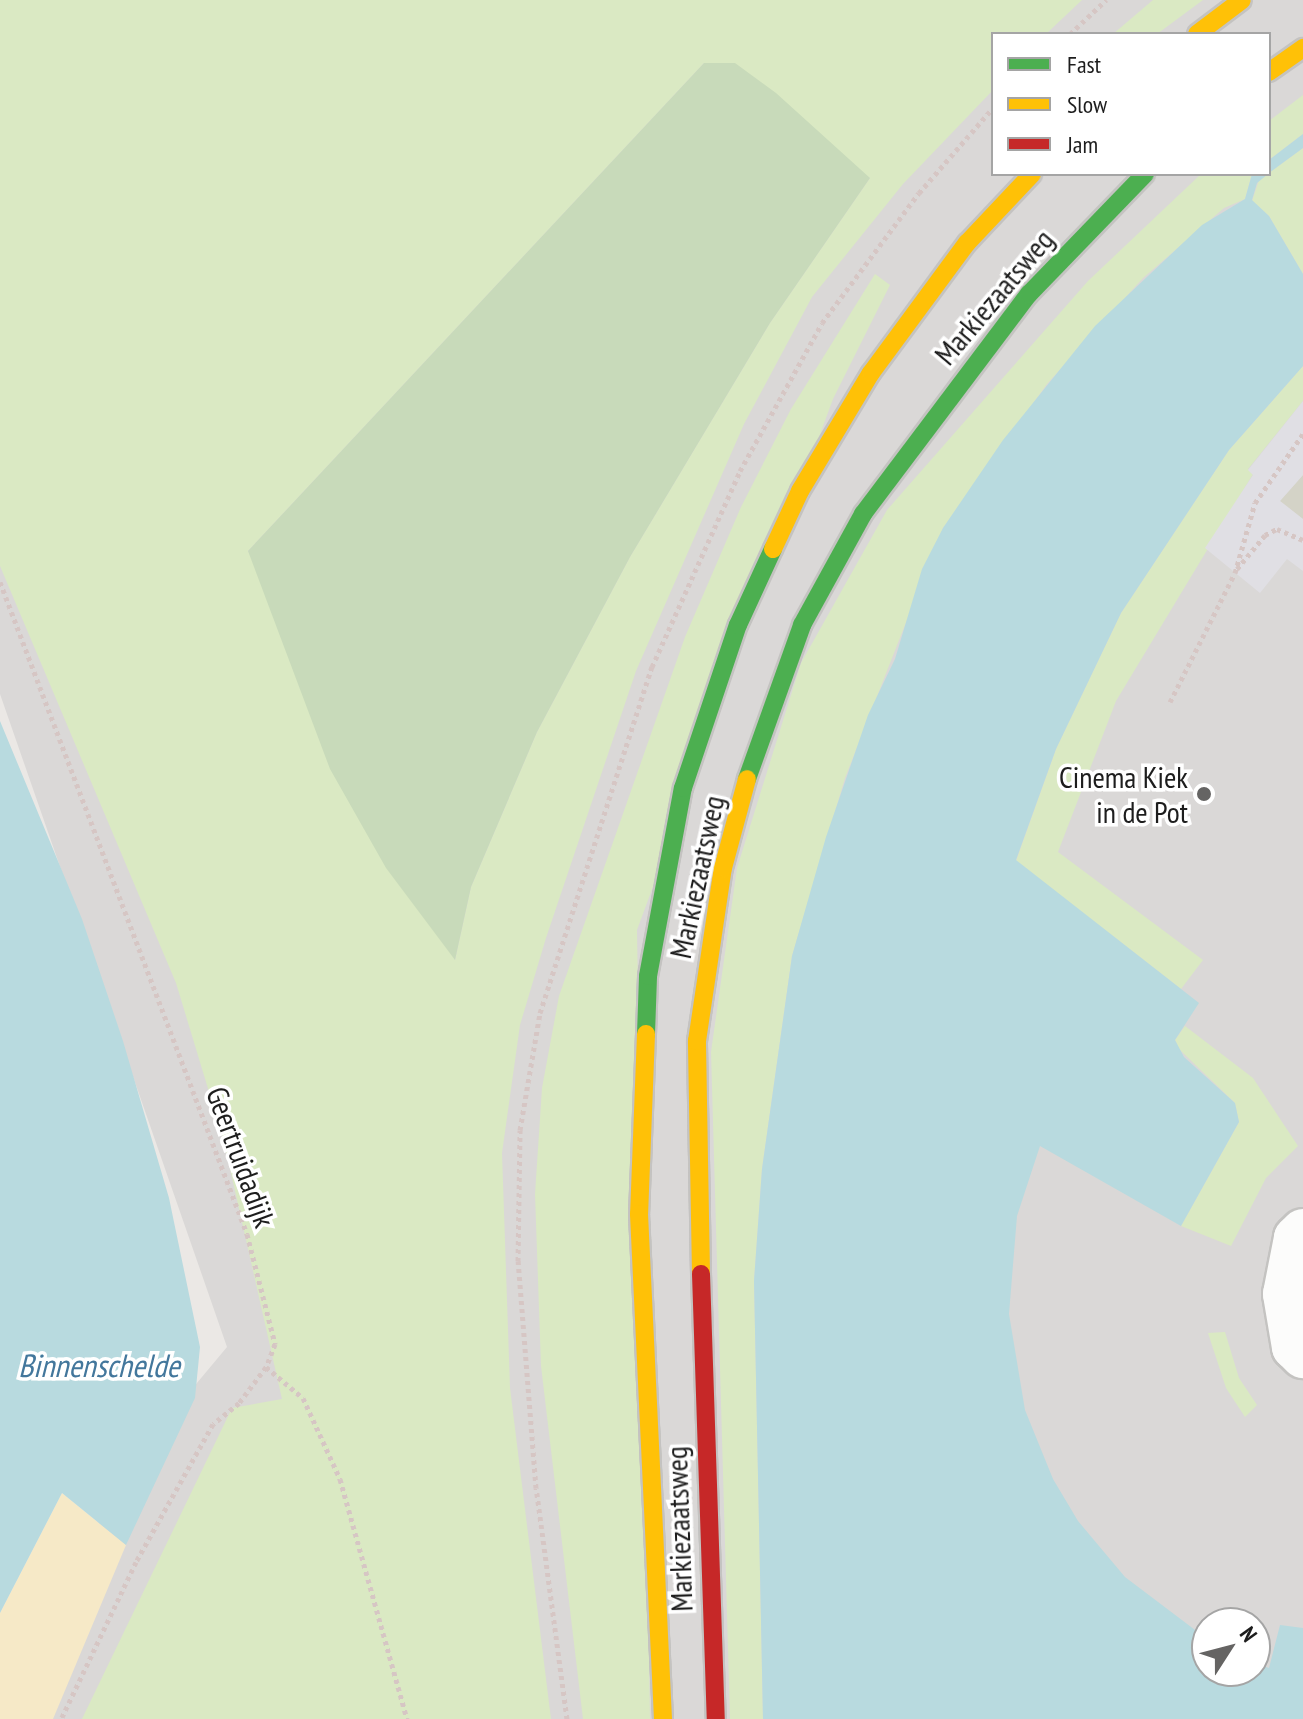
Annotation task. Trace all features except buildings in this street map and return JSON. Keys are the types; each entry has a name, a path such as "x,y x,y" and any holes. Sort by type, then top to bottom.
{"main road":[{"path":"1200,32 1242,0"},
{"path":"1271,71 1303,48"},
{"name":"Markiezaatsweg","path":"663,1719 639,1214 648,976 683,788 738,625 800,491 871,373 967,243 1030,176"},
{"name":"Markiezaatsweg","path":"716,1719 706,1514 697,1041 723,868 759,733 802,625 863,514 1029,294 1117,198 1143,176"}],"street":[{"path":"1303,1231 1296,1238 1285,1294 1294,1347 1303,1356"}],"path":[{"path":"1072,32 1106,0"},
{"path":"919,193 991,110"},
{"path":"1170,702 1235,573 1255,503 1303,434"},
{"path":"1235,573 1265,535 1277,529 1303,540"},
{"name":"Geertruidadijk","path":"0,582 247,1234 275,1344 266,1367 239,1403 213,1424 136,1562 61,1719"},
{"path":"266,1367 303,1398 340,1479 407,1719"}],"shaded area":[{"path":"0,0 1303,0 1303,1719 0,1719 126,1468 227,1347 0,694"},
{"path":"1303,401 1303,475 1280,501 1303,519 1303,571 1287,559 1260,593 1205,548 1253,475 1248,470"},
{"path":"1303,475 1303,519 1280,501"}],"green space":[{"path":"0,0 1082,0 1048,32 991,32 991,92 903,184 812,297 744,424 636,671 546,938 520,1025 502,1153 510,1388 551,1719 82,1719 232,1408 282,1399 223,1138 176,983 0,566","holes":["704,63 870,178 770,323 630,557 537,732 471,887 455,960 248,551"]},
{"path":"1153,0 1203,0 1160,32 1115,32"},
{"path":"704,63 735,63 776,93 870,178 770,323 630,557 537,732 471,887 455,960 386,868 330,769 248,551"},
{"path":"1303,95 1303,134 1271,158 1271,119"},
{"path":"1303,148 1303,274 1269,216 1252,201 1259,180 1271,176 1271,171"},
{"path":"1199,176 1251,176 1245,199 1224,208 1143,278 1047,384 943,528 845,778 792,956 762,1169 754,1281 763,1719 730,1719 711,1052 737,868 801,663 887,510 1088,281"},
{"path":"875,274 890,285 833,399 637,930 650,1719 583,1719 541,1366 535,1194 542,1088 559,996 685,637 741,507 791,409"},
{"path":"1303,366 1303,401 1248,469 1253,474 1116,701 1058,852 1203,960 1181,989 1016,861 1056,749 1121,613 1229,450"},
{"path":"1185,1026 1253,1078 1298,1146 1266,1178 1231,1246 1181,1226 1239,1122 1235,1103 1179,1049 1175,1040"},
{"path":"1225,1332 1239,1378 1257,1405 1245,1417 1226,1388 1208,1333"}],"sand":[{"path":"62,1493 126,1545 53,1719 0,1719 0,1613"}],"water":[{"path":"1303,134 1303,148 1271,172 1271,158"},
{"path":"1251,176 1266,176 1257,183 1252,200 1269,216 1303,274 1303,366 1229,450 1121,613 1056,749 1016,860 1199,1003 1175,1040 1184,1057 1235,1103 1239,1122 1181,1226 1040,1146 1017,1216 1009,1314 1025,1410 1053,1479 1078,1521 1125,1577 1191,1627 1191,1687 1271,1687 1271,1660 1280,1625 1303,1628 1303,1719 763,1719 754,1281 762,1169 792,956 826,837 868,715 895,659 922,569 943,528 1003,440 1095,326 1202,225 1245,199"},
{"name":"Binnenschelde","path":"0,721 82,919 123,1041 169,1198 200,1347 195,1398 126,1545 62,1493 0,1613"}],"traffic: fast":[{"path":"747,779 802,625 863,514 1029,294 1143,176"},
{"path":"646,1034 648,976 683,788 738,625 773,549"}],"traffic: slow":[{"path":"1200,32 1242,0"},
{"path":"1271,71 1303,48"},
{"path":"773,549 800,491 871,373 967,243 1030,176"},
{"path":"701,1274 697,1041 723,868 747,779"},
{"path":"646,1034 639,1214 663,1719"}],"traffic: jam":[{"path":"701,1274 716,1719"}],"place":[{"name":"Cinema Kiek in de Pot","path":"1204,794"}]}
